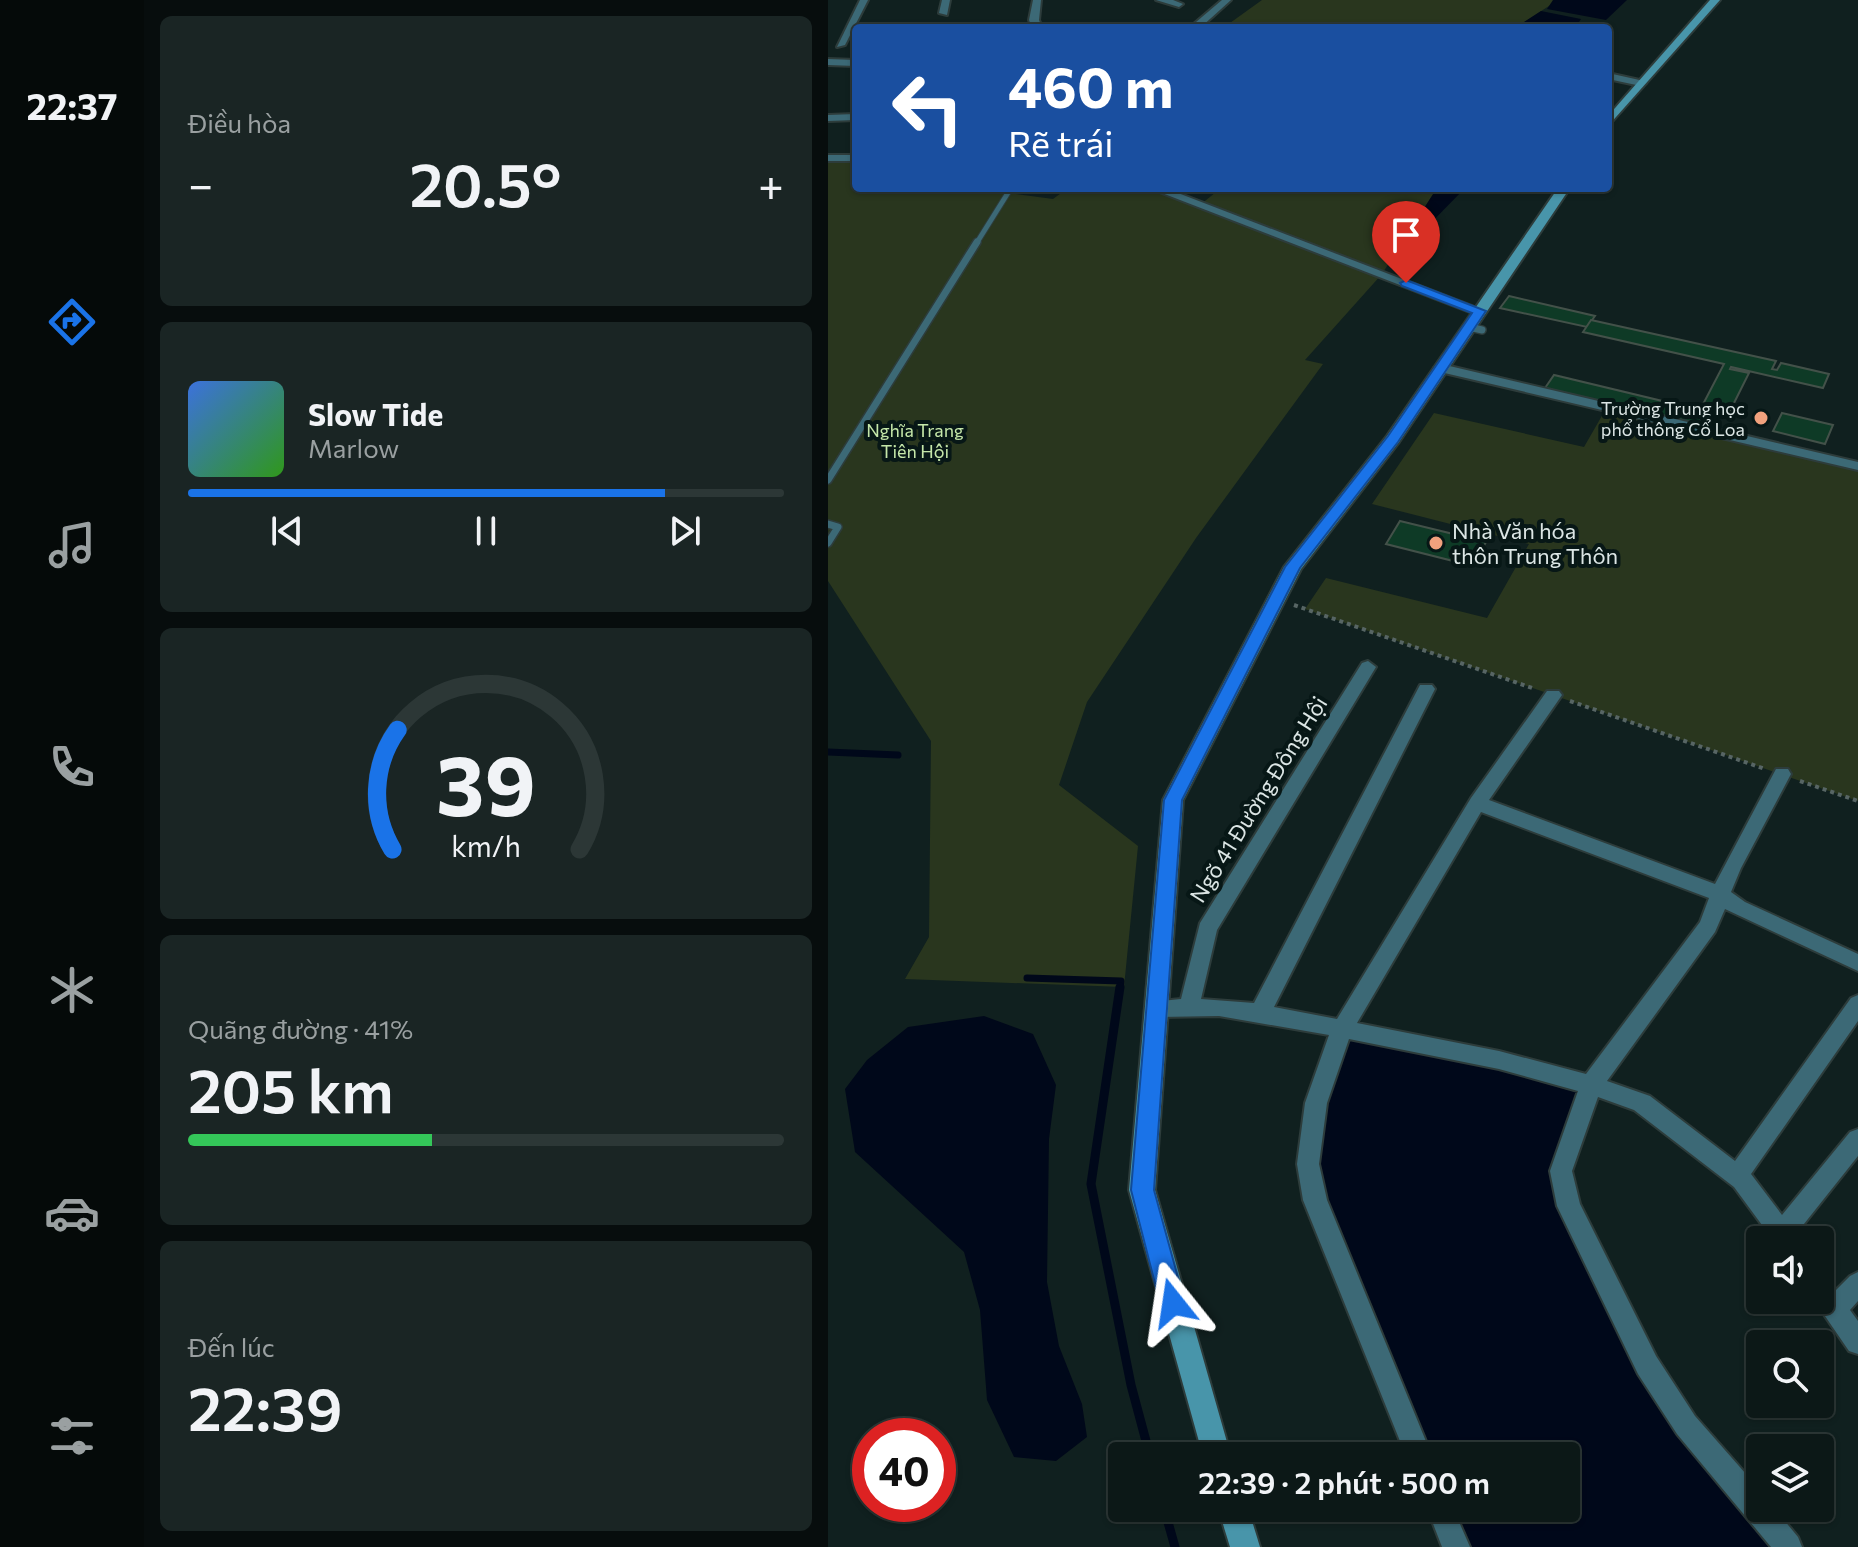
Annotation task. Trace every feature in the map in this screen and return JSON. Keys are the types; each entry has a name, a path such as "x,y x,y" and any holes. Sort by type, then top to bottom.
{"street":[{"path":"852,43 841,44 864,0"},
{"path":"944,13 946,0"},
{"path":"1036,24 1037,0"},
{"path":"1160,0 1179,4"},
{"path":"1199,24 1227,0"},
{"path":"1612,118 1715,0"},
{"path":"828,62 852,63"},
{"path":"1612,77 1641,83"},
{"path":"828,118 852,117"},
{"path":"828,158 852,158"},
{"path":"1165,192 1477,323"},
{"path":"1213,1442 1142,1190 1173,800 1293,567 1393,439 1441,368 1477,323 1561,192"},
{"path":"1441,368 1858,466"},
{"name":"Ngõ 41 Đường Đông Hội","path":"1189,1008 1207,929 1368,667"},
{"path":"1260,1013 1426,689"},
{"path":"1413,1442 1315,1200 1308,1164 1316,1103 1341,1031 1477,803 1553,695"},
{"path":"1782,774 1720,894 1708,926 1591,1085 1561,1171 1569,1206 1655,1377 1686,1425 1788,1547"},
{"path":"1477,803 1720,894 1738,908 1858,963"},
{"path":"1737,1176 1858,1004"},
{"path":"1158,1008 1260,1013 1499,1060 1591,1085 1642,1103 1737,1176 1777,1226"},
{"path":"1793,1226 1858,1139"},
{"path":"1858,1284 1834,1309 1858,1342"},
{"path":"1237,1522 1245,1547"},
{"path":"1446,1522 1456,1547"}],"lane":[{"path":"828,480 1008,192"},
{"path":"828,524 838,527 828,543"}],"green space":[{"path":"1262,0 1555,0 1521,24 1229,24"},
{"name":"Nghĩa Trang Tiên Hội","path":"852,157 852,192 1009,192 1053,199 1063,192 1166,192 1200,205 1216,192 1434,192 1382,274 1305,360 1323,364 1196,538 1087,702 1059,785 1138,846 1124,987 905,979 929,937 931,741 828,581 828,158"},
{"path":"1607,407 1858,467 1858,801 1305,609 1326,578 1487,618 1529,544 1372,504 1434,413 1584,447"}],"water":[{"path":"1553,0 1627,0 1606,20 1547,9"},
{"path":"1541,11 1581,19 1579,22 1590,24 1521,24"},
{"path":"1434,192 1461,192 1424,230 1412,227"},
{"path":"984,1016 1033,1034 1056,1085 1049,1139 1047,1282 1059,1346 1082,1404 1087,1437 1056,1461 1014,1457 987,1400 980,1310 964,1252 855,1152 845,1089 867,1060 908,1027"},
{"path":"1341,1031 1591,1085 1561,1171 1647,1365 1746,1493 1746,1522 1769,1522 1788,1547 1456,1547 1446,1522 1580,1522 1580,1442 1413,1442 1315,1200 1316,1103"}],"building":[{"path":"1509,296 1595,316 1587,327 1500,308"},
{"path":"1591,320 1776,361 1772,369 1777,370 1781,363 1829,374 1823,388 1731,367 1749,373 1730,411 1708,406 1698,425 1545,388 1554,375 1700,410 1724,364 1583,332"},
{"path":"1782,413 1833,425 1825,444 1773,431"},
{"name":"Nhà Văn hóa thôn Trung Thôn","path":"1400,521 1486,542 1473,566 1386,544"}],"waterway":[{"path":"828,752 898,755"},
{"path":"1027,978 1121,981 1120,989"},
{"path":"1120,987 1091,1184 1131,1385 1146,1442"},
{"path":"1168,1522 1175,1547"}],"place":[{"name":"Trường Trung học phổ thông Cổ Loa","path":"1761,418"},
{"name":"Nhà Văn hóa thôn Trung Thôn","path":"1436,543"}],"route":[{"path":"1173,1303 1142,1190 1152,1099 1160,945 1173,800 1293,567 1393,439 1479,311 1406,283"}]}
